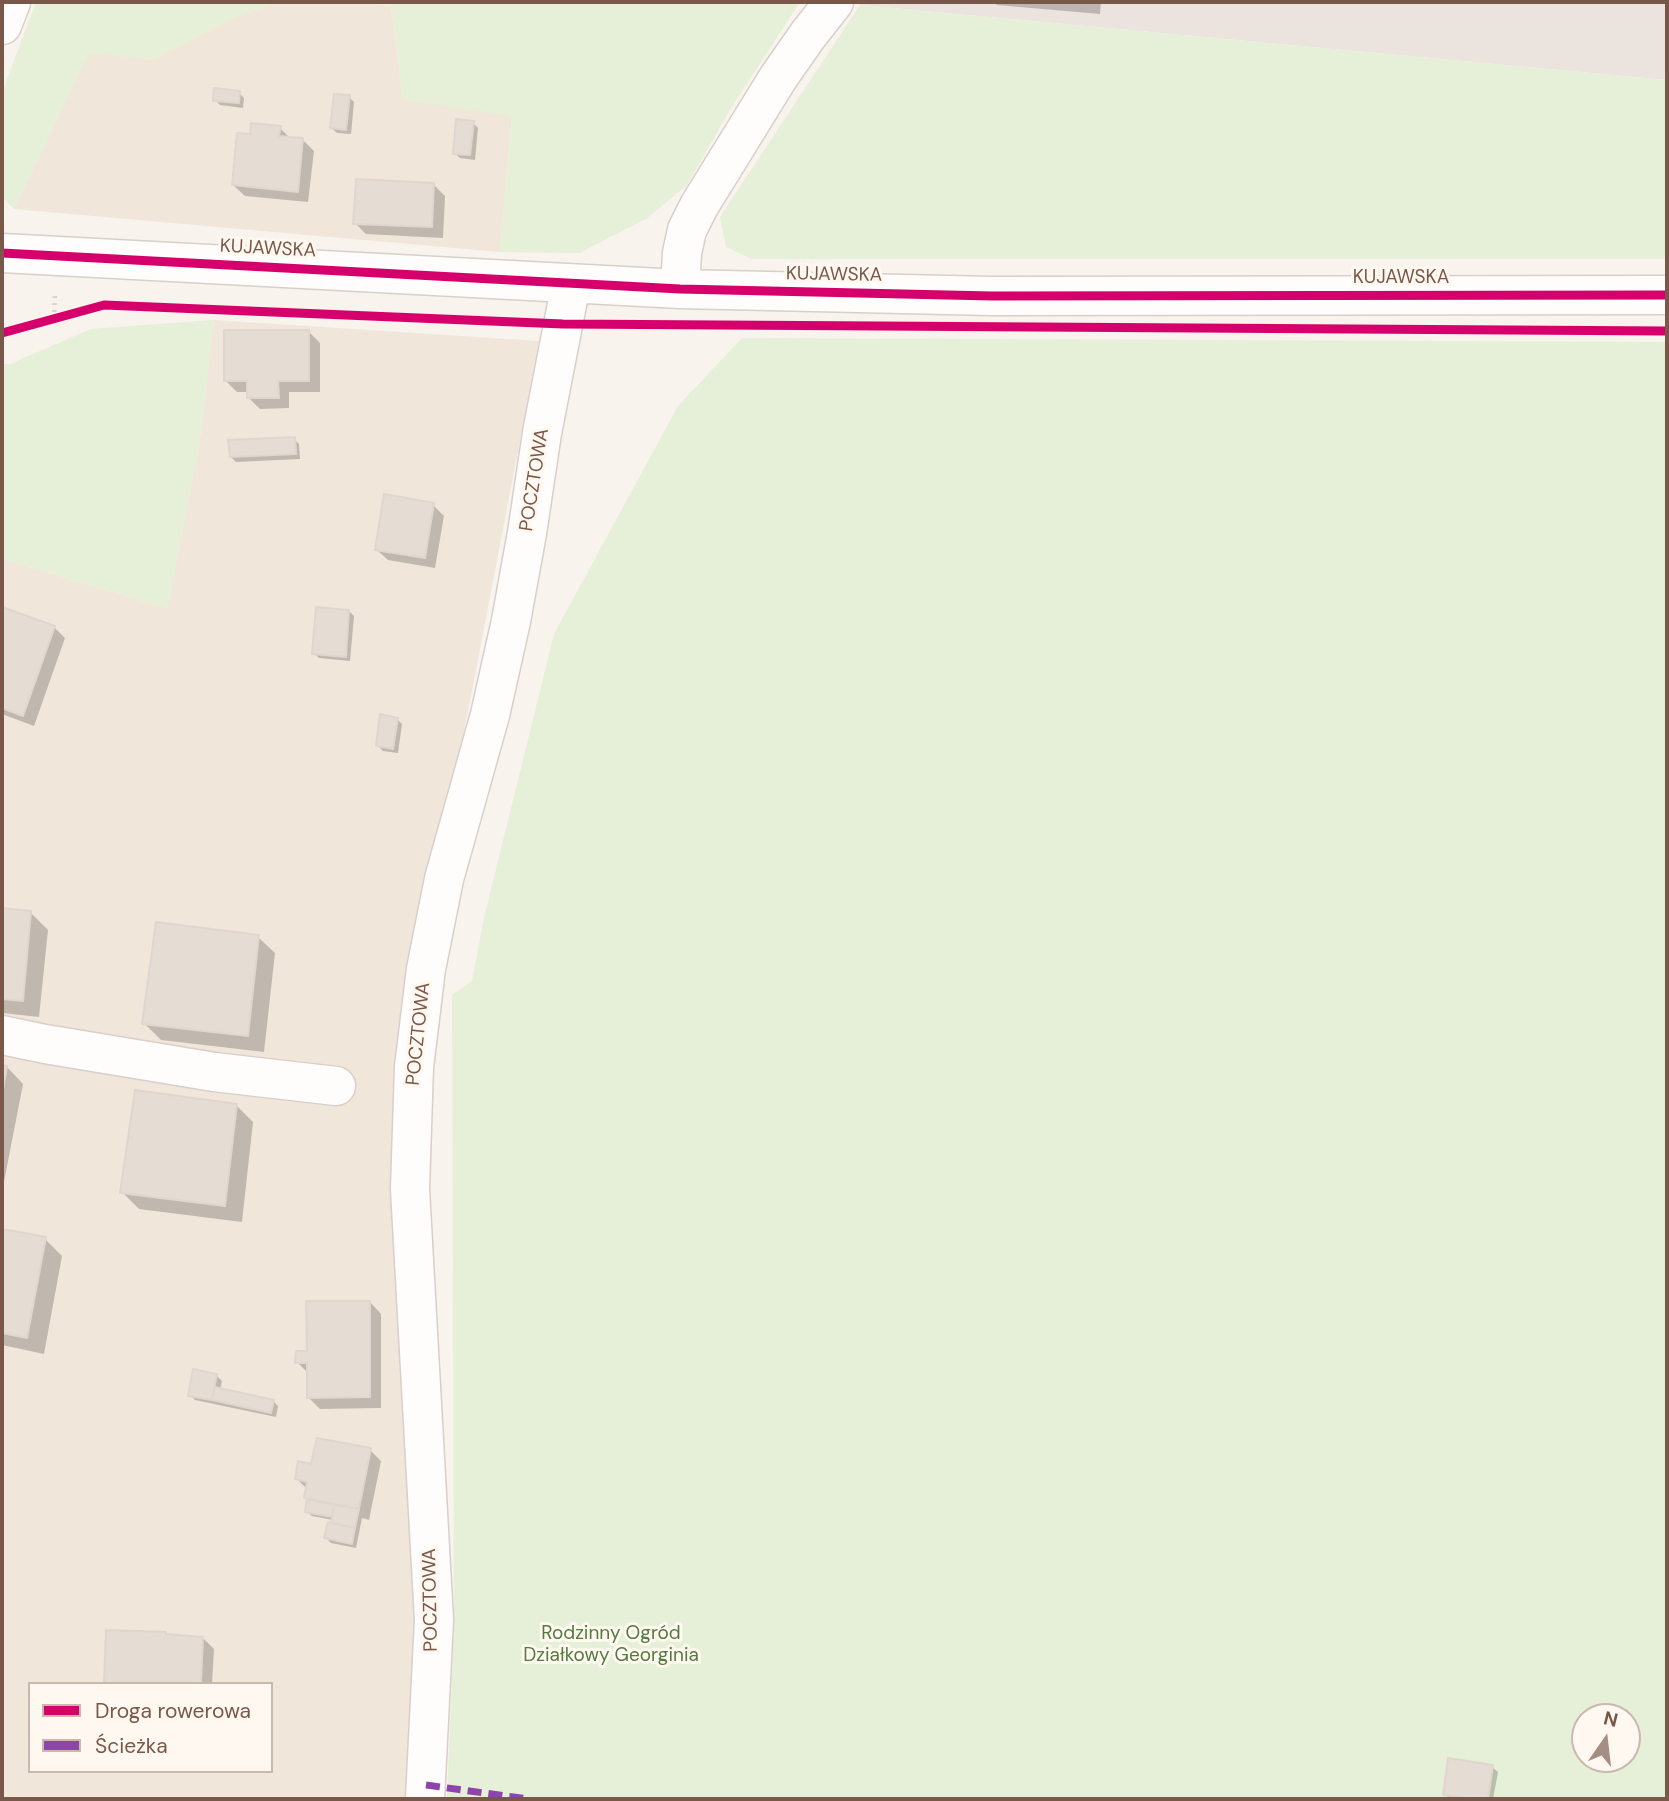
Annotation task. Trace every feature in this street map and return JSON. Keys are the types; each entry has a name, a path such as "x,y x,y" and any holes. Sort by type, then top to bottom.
{"street":[{"path":"2,25 11,2"},
{"path":"680,289 682,253 687,230 699,206 778,78 834,2"},
{"name":"KUJAWSKA","path":"4,256 333,269 680,289 992,296 1667,295"},
{"name":"POCZTOWA","path":"425,1799 434,1620 410,1189 414,1067 426,970 444,879 490,715 511,621 542,433 571,284"},
{"path":"2,1035 214,1072 336,1086"}],"shaded area":[{"path":"276,2 362,2 391,6 403,99 512,116 500,252 14,209 89,52 152,60 231,19"},
{"path":"856,2 1667,2 1667,80 860,5"},
{"path":"214,320 539,341 397,1082 393,1247 418,1581 407,1799 2,1799 2,559 167,608 199,446"}],"green space":[{"path":"36,2 276,2 231,19 152,60 89,53 14,209 2,197 2,93"},
{"path":"362,2 800,2 731,108 687,185 646,219 579,253 500,252 512,117 403,99 391,6"},
{"path":"860,5 1667,80 1667,259 752,259 726,247 720,217"},
{"path":"214,320 199,446 167,608 2,559 2,364 10,364 91,329"},
{"name":"Rodzinny Ogród Działkowy Georginia","path":"742,338 1667,342 1667,1799 447,1799 454,1630 452,995 472,981 484,918 554,634 678,406"}],"building":[{"path":"214,88 240,91 239,103 213,101"},
{"path":"334,94 350,95 346,130 330,128"},
{"path":"456,119 474,121 470,155 453,154"},
{"path":"251,123 281,126 279,136 303,138 298,192 232,185 237,133 250,134"},
{"path":"356,179 434,183 432,227 353,224"},
{"path":"224,330 309,330 309,381 278,381 279,398 247,398 247,381 224,381"},
{"path":"295,437 296,454 230,457 228,440"},
{"path":"384,494 434,503 425,558 375,550"},
{"path":"2,607 55,626 23,716 2,708"},
{"path":"316,607 349,610 346,657 312,654"},
{"path":"380,714 398,718 393,749 376,746"},
{"path":"2,908 31,911 23,1001 2,999"},
{"path":"156,922 259,935 248,1036 142,1024"},
{"path":"2,1065 7,1066 2,1095"},
{"path":"135,1090 237,1104 225,1206 120,1193"},
{"path":"2,1229 46,1237 27,1338 2,1333"},
{"path":"306,1301 370,1301 370,1397 307,1398 307,1363 295,1363 296,1351 307,1351"},
{"path":"193,1369 217,1374 212,1400 188,1396"},
{"path":"215,1387 274,1400 271,1413 212,1400"},
{"path":"317,1438 371,1448 359,1509 304,1498 307,1482 295,1479 298,1461 311,1464"},
{"path":"307,1499 334,1505 332,1517 305,1512"},
{"path":"334,1505 359,1509 355,1528 331,1523"},
{"path":"328,1522 355,1528 352,1544 324,1538"},
{"path":"106,1630 166,1632 203,1637 201,1682 104,1682"},
{"path":"1448,1758 1493,1765 1488,1799 1443,1795"}],"marked path":[{"path":"426,1785 528,1799"}],"cycle path":[{"path":"2,253 680,289 992,296 1667,295"},
{"path":"2,333 104,305 563,324 1667,331"}]}
